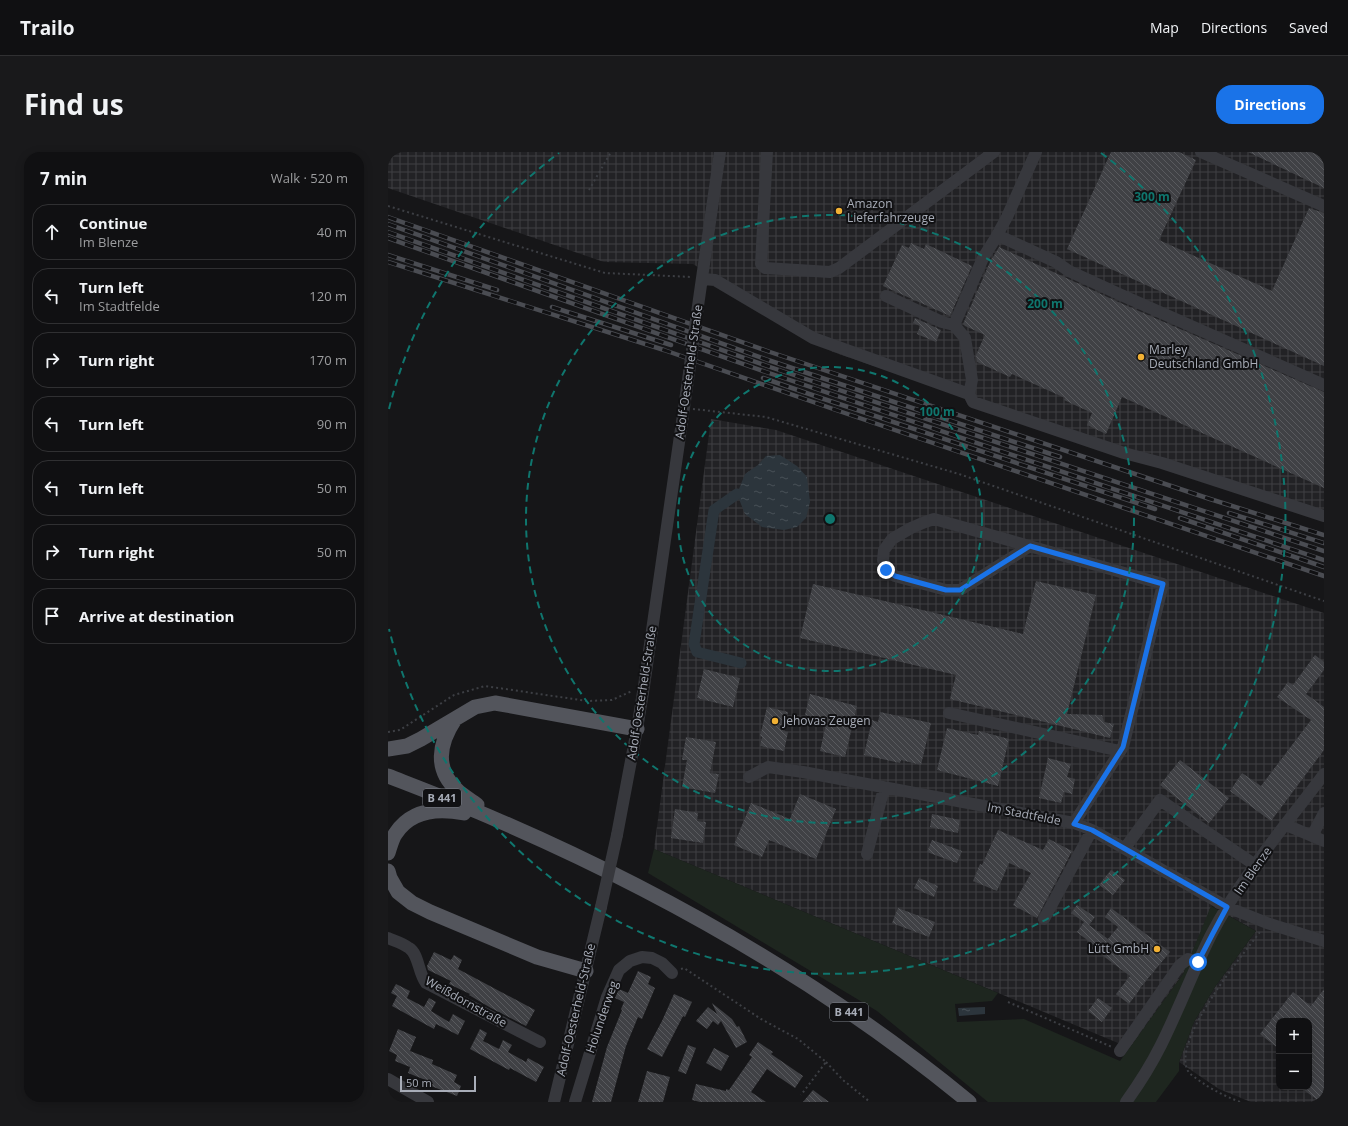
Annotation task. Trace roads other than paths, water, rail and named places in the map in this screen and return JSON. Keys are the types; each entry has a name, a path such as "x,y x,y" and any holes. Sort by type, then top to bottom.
{"main road":[{"path":"388,749 407,746 475,707 495,703 637,729"},
{"path":"456,717 443,740 440,755 446,777 456,790 497,819"},
{"name":"B 441","path":"388,776 497,819 621,878 723,933 817,990 883,1036 969,1102"},
{"path":"388,854 396,833 406,822 415,816 430,811 447,810 497,819"},
{"path":"388,872 398,892 430,912 538,957 586,971"}],"street":[{"name":"Adolf-Oesterheld-Straße","path":"554,1102 601,907 617,835 637,729 720,152"},
{"path":"767,152 761,264 765,268 830,272 839,268 994,152"},
{"path":"954,325 983,258 997,235 1036,152"},
{"path":"1201,152 1324,206"},
{"path":"997,235 1056,262 1069,271 1324,385"},
{"path":"703,278 716,280 813,338 969,394"},
{"path":"886,296 942,322 954,325 965,338 972,380 969,394 973,402 1324,516"},
{"path":"1030,546 960,590 946,590 895,576 886,570 882,560 884,550 892,539 911,528 934,519 1030,546 1163,584 1123,747 1074,824"},
{"path":"948,713 1120,751"},
{"name":"Im Stadtfelde","path":"749,777 768,767 803,772 1074,824 1092,830 1227,907 1267,923 1324,941"},
{"name":"Im Blenze","path":"1126,1102 1145,1075 1161,1045 1198,962 1227,907 1255,865 1324,774"},
{"path":"866,854 884,788"},
{"path":"1125,848 1160,800 1255,865"},
{"path":"1312,836 1324,813"},
{"path":"1286,825 1324,841"},
{"path":"1044,919 1092,830"},
{"name":"Weißdornstraße","path":"388,938 408,947 412,951 421,977 426,983 540,1042"},
{"name":"Holunderweg","path":"575,1102 607,997 619,970 630,962 642,957 652,958 662,963 672,973"},
{"path":"1120,1051 1180,965 1188,959 1198,962"},
{"path":"388,1079 428,1102"}],"water":[{"path":"780,455 797,466 807,477 810,502 806,518 797,527 784,530 762,527 745,514 737,494 745,474 758,465 766,456"},
{"path":"985,1007 985,1014 959,1016 958,1008"}],"waterway":[{"path":"737,494 714,510 694,644 697,652 741,663"}],"railway":[{"path":"388,217 770,352 1210,499 1324,535"},
{"path":"388,224 768,360 1060,457"},
{"path":"388,232 770,367 1324,551"},
{"path":"388,238 766,372 1324,560"},
{"path":"388,255 497,290"},
{"path":"388,262 664,350 1324,576"},
{"path":"552,307 671,345"},
{"path":"763,378 1155,509"},
{"path":"1229,513 1324,543"},
{"path":"1180,518 1324,567"}],"place":[{"name":"Amazon Lieferfahrzeuge","path":"839,211"},
{"name":"Marley Deutschland GmbH","path":"1141,357"},
{"name":"Jehovas Zeugen","path":"775,721"},
{"name":"Lütt GmbH","path":"1157,949"}]}
